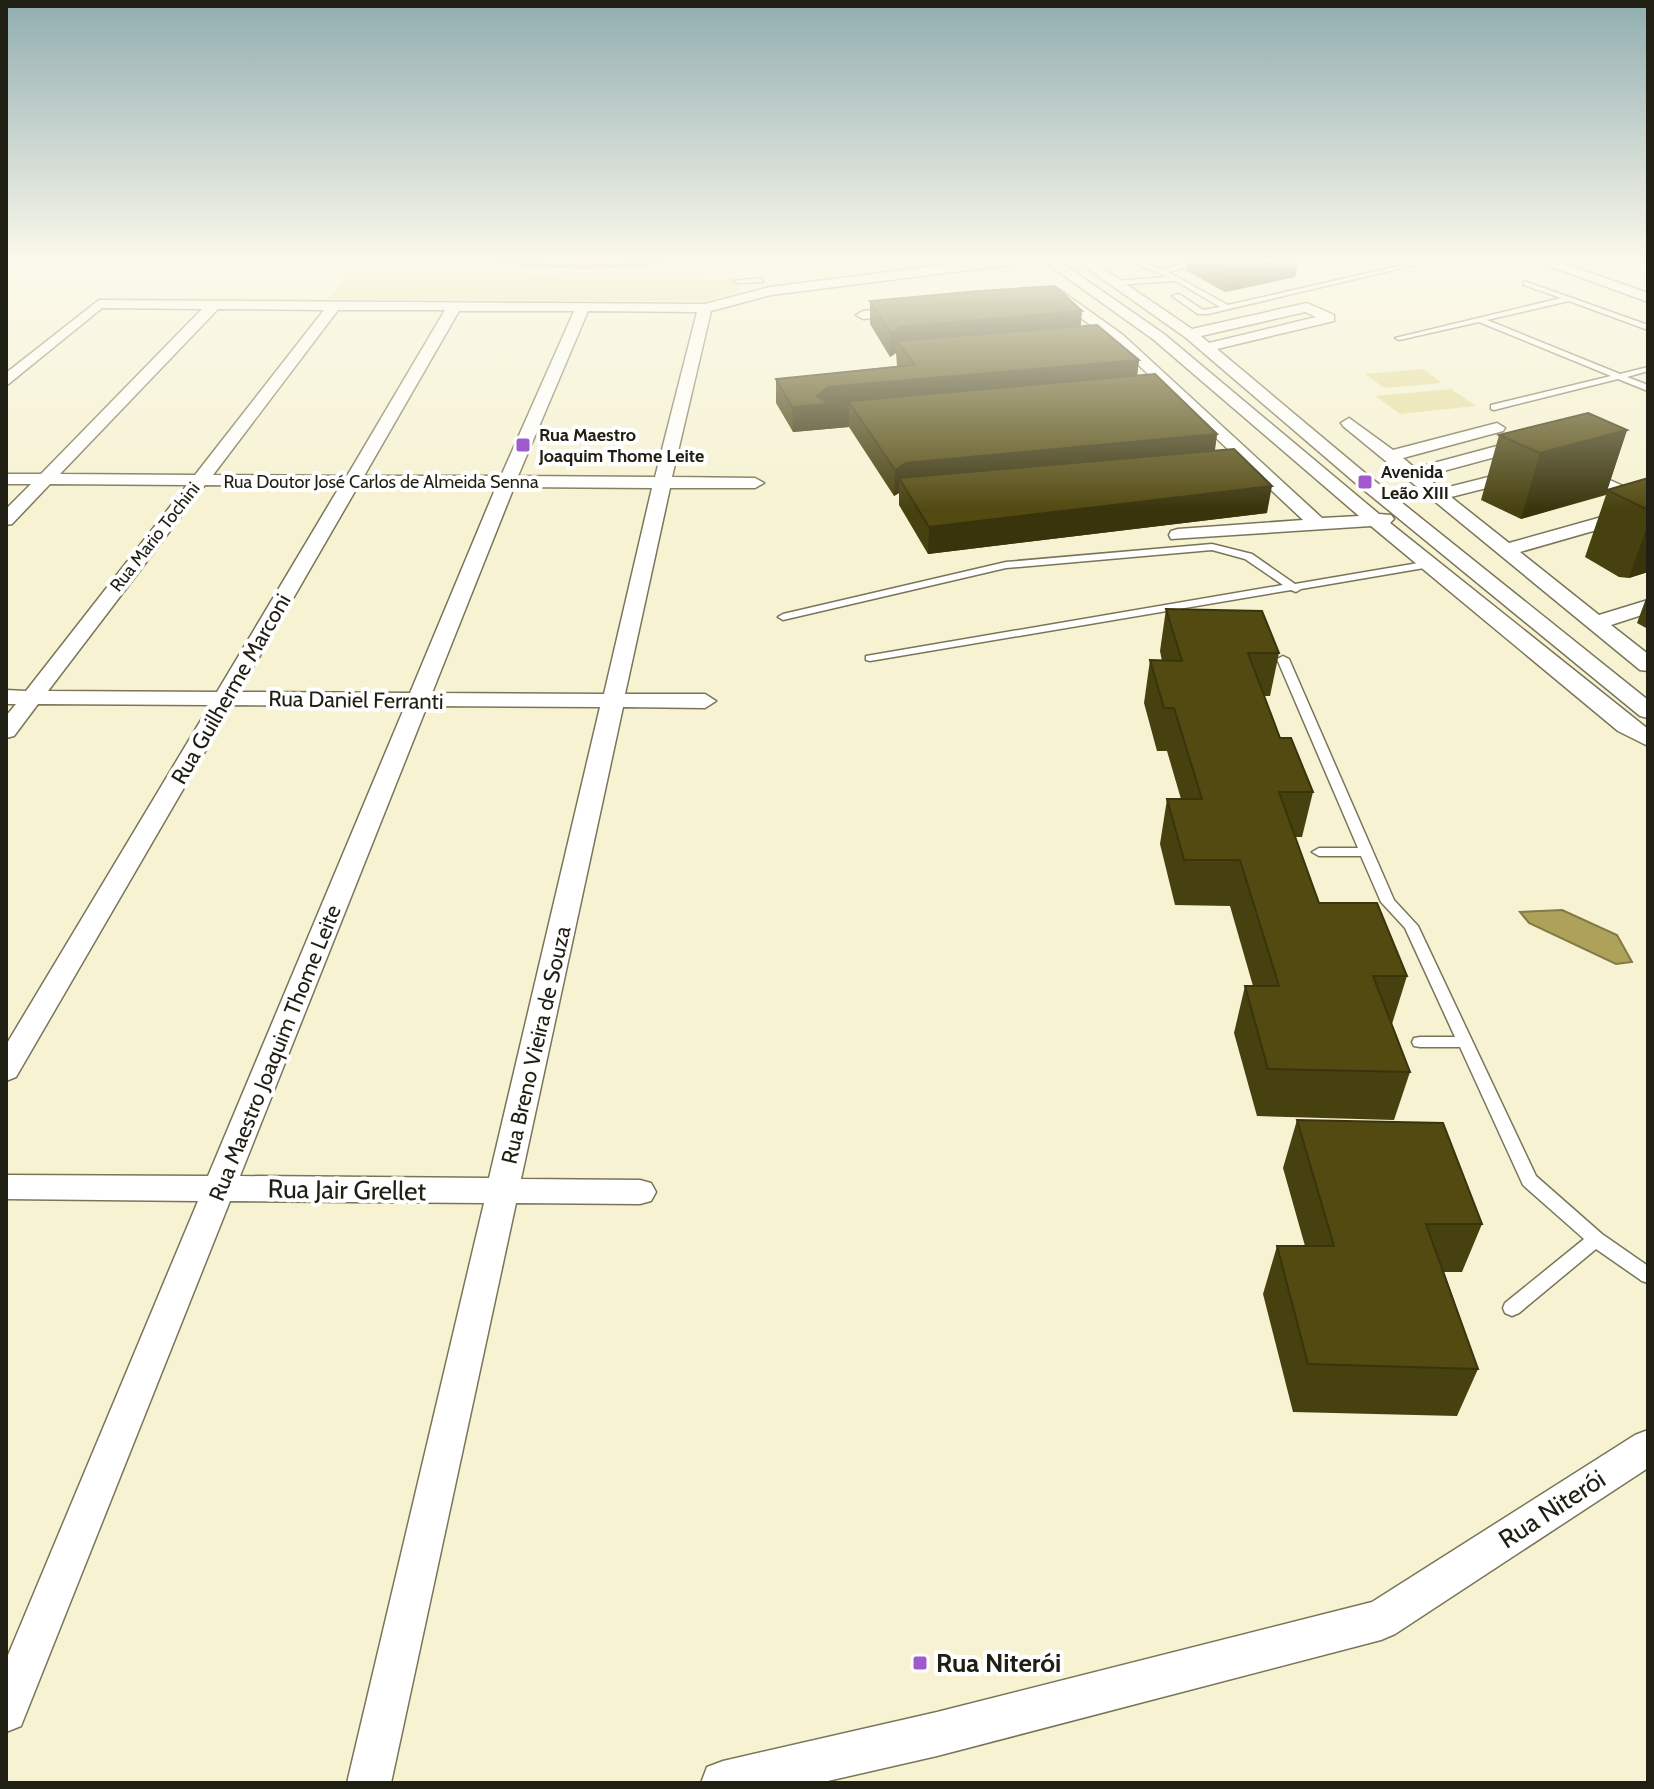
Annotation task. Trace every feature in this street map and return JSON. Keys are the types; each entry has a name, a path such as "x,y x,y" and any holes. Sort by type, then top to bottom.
{"street":[{"path":"6,381 53,342"},
{"path":"6,520 178,342"},
{"name":"Rua Mario Tochini","path":"6,731 306,342"},
{"name":"Rua Guilherme Marconi","path":"6,1070 227,699 433,342"},
{"name":"Rua Maestro Joaquim Thome Leite","path":"6,1711 507,482 567,342"},
{"name":"Rua Breno Vieira de Souza","path":"369,1783 662,483 697,342"},
{"path":"1122,342 1172,398 1253,464 1319,525"},
{"path":"1165,342 1614,717 1648,739"},
{"path":"1199,342 1648,711"},
{"path":"1205,348 1228,342"},
{"path":"1349,423 1648,665"},
{"path":"1390,456 1497,428"},
{"path":"1412,474 1523,444"},
{"path":"1222,468 1253,464"},
{"path":"1438,495 1553,465 1648,504"},
{"name":"Rua Doutor José Carlos de Almeida Senna","path":"6,479 755,483"},
{"path":"1506,550 1648,510"},
{"path":"1178,535 1408,517"},
{"path":"1596,623 1648,606"},
{"name":"Rua Daniel Ferranti","path":"6,697 705,701"},
{"name":"Rua Jair Grellet","path":"6,1187 640,1192"},
{"name":"Rua Niterói","path":"723,1783 937,1734 1381,1620 1648,1447"}],"lane":[{"path":"1536,342 1648,388"},
{"path":"1494,407 1648,369"},
{"path":"783,617 1006,565 1212,547 1238,550 1254,557 1276,577 1296,589"},
{"path":"870,658 1296,589 1430,564"},
{"path":"1283,659 1388,902 1411,926 1529,1180 1596,1239 1648,1276"},
{"path":"1319,852 1367,852"},
{"path":"1420,1042 1465,1042"},
{"path":"1512,1308 1596,1239"}],"shaded area":[{"path":"1423,369 1442,383 1384,388 1365,374"},
{"path":"1451,389 1476,406 1400,414 1376,396"},
{"path":"1562,910 1617,935 1632,962 1616,964 1529,923 1520,912"}],"building":[{"path":"898,342 1118,342 1139,360 828,387 817,396 828,403 1155,374 1217,434 906,463 895,470 849,402 792,407 776,379 915,365"},
{"path":"1588,413 1627,430 1540,453 1499,435"},
{"path":"1234,449 1272,486 929,527 899,478"},
{"path":"1648,478 1648,509 1607,490"},
{"path":"1166,609 1262,611 1279,653 1248,653 1280,738 1291,738 1313,792 1279,792 1319,903 1377,903 1407,976 1373,976 1410,1072 1268,1069 1245,986 1279,986 1240,860 1184,860 1167,799 1202,799 1174,708 1164,708 1150,660 1182,661"},
{"path":"1297,1120 1443,1123 1482,1224 1426,1224 1478,1369 1308,1364 1277,1246 1334,1246"}],"place":[{"name":"Rua Maestro Joaquim Thome Leite","path":"523,445"},
{"name":"Avenida Leão XIII","path":"1365,482"},
{"name":"Rua Niterói","path":"920,1663"}]}
